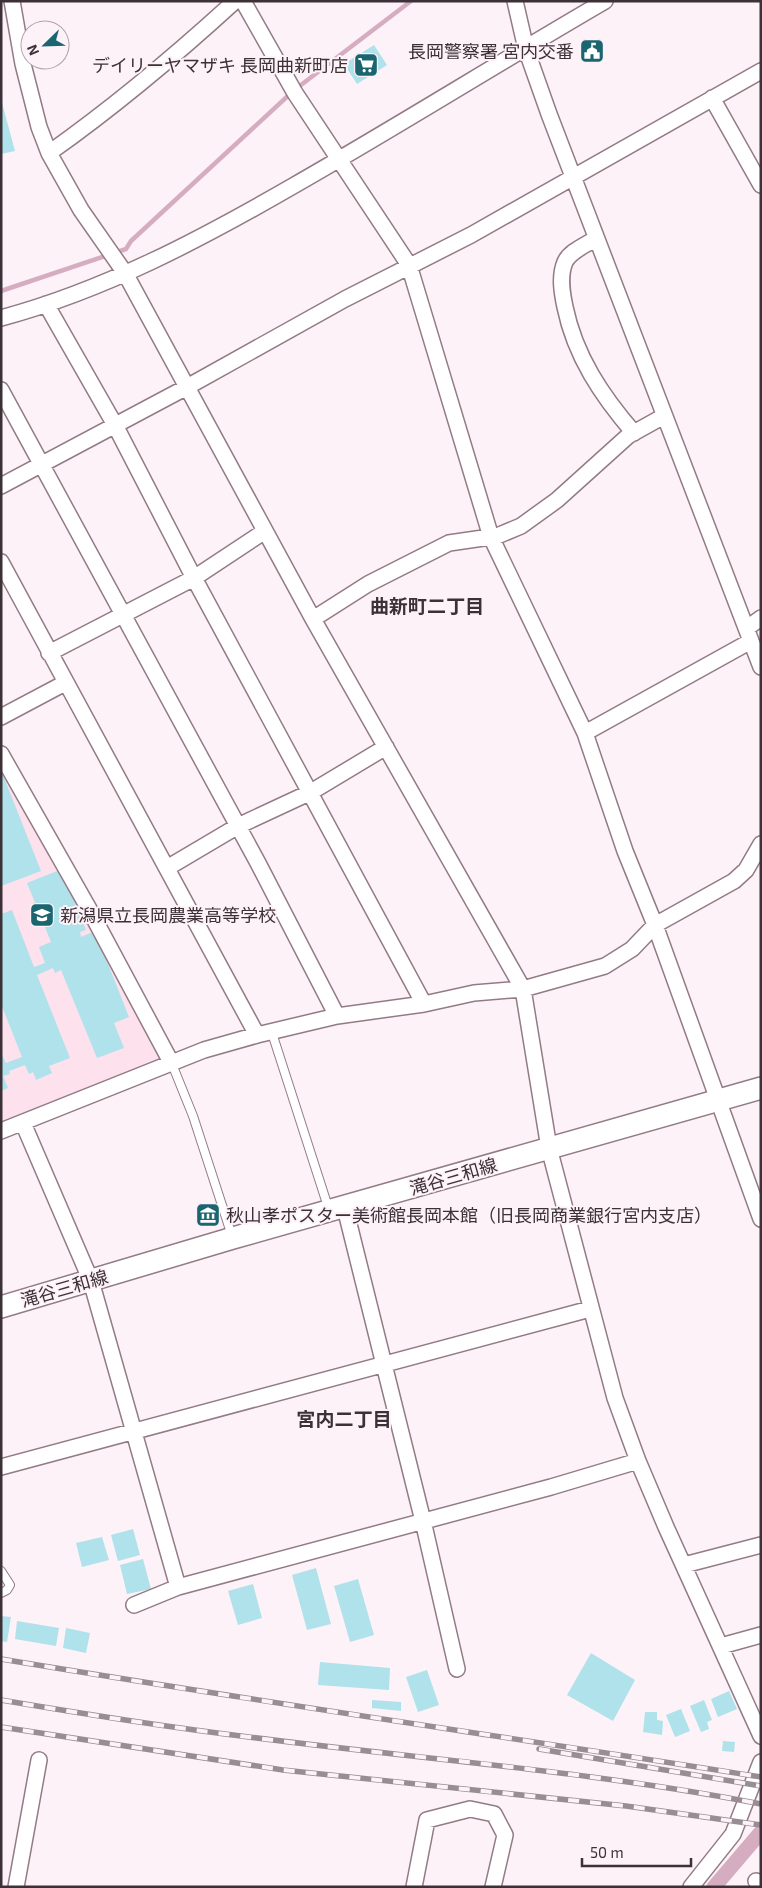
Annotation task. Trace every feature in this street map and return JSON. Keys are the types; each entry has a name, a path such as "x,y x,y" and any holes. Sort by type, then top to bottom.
{"main road":[{"name":"滝谷三和線","path":"1,1307 233,1238 761,1088"}],"street":[{"path":"12,1 23,64 39,126 49,153 81,210 125,273 313,619 523,989 549,1148 615,1398 638,1461 761,1736"},
{"path":"49,153 94,121 189,43 235,1"},
{"path":"244,1 295,93 409,265 490,537 585,733 625,851 655,924 761,1219"},
{"path":"515,1 526,49 595,239 761,667"},
{"path":"1,318 46,304 125,273 215,230 339,160 605,1"},
{"path":"1,486 187,387 409,265 472,235 761,71"},
{"path":"712,98 761,185"},
{"path":"595,239 574,252 566,261 562,276 562,294 571,335 586,366 614,410 634,433"},
{"path":"46,304 114,425 194,578 424,1004"},
{"path":"1,390 121,614 238,826 337,1016"},
{"path":"313,619 368,584 450,542 508,534 533,519 634,433 664,416"},
{"path":"49,652 194,578 265,532"},
{"path":"1,562 65,683 168,868 264,1034"},
{"path":"585,733 749,634 761,618"},
{"path":"1,717 65,683"},
{"path":"168,868 238,826 311,792 386,747"},
{"path":"1,754 172,1064"},
{"path":"1,1131 204,1050 337,1016 424,1004 474,993 523,989 605,966 632,950 655,924 734,881 746,870 761,844"},
{"path":"23,1123 91,1281 178,1587"},
{"path":"337,1210 383,1365 423,1521 457,1670"},
{"path":"1,1467 590,1308"},
{"path":"134,1606 178,1587 551,1487 638,1461"},
{"path":"684,1565 761,1545"},
{"path":"721,1646 761,1635"},
{"path":"16,1887 39,1760"},
{"path":"691,1887 733,1834 761,1762"},
{"path":"414,1887 427,1820 470,1809 494,1814 505,1835 493,1887"}],"lane":[{"path":"264,1034 337,1210"},
{"path":"172,1064 193,1116 233,1238"},
{"path":"1,1570 10,1585 8,1590 1,1593"}],"shaded area":[{"name":"新潟県立長岡農業高等学校","path":"1,769 163,1061 1,1121"}],"building":[{"name":"長岡警察署 宮内交番","path":"595,41 602,54 588,61 582,48"},
{"name":"デイリーヤマザキ 長岡曲新町店","path":"374,45 387,65 357,84 344,64"},
{"path":"1,99 15,151 1,154"},
{"path":"1,770 41,871 1,886"},
{"path":"62,869 86,930 80,932 81,937 95,931 129,1017 114,1023 124,1048 97,1058 61,970 55,973 53,968 37,975 70,1058 49,1066 52,1073 36,1080 33,1072 29,1074 25,1065 9,1071 10,1074 3,1076 8,1088 1,1091 1,1053 6,1063 22,1057 1,1004 1,914 12,910 34,967 45,963 39,947 51,942 27,883"},
{"path":"133,1529 140,1555 118,1561 111,1535"},
{"path":"102,1537 109,1560 82,1567 76,1543"},
{"path":"143,1559 151,1589 127,1594 120,1565"},
{"path":"316,1568 331,1624 307,1630 292,1575"},
{"path":"358,1579 374,1635 350,1642 334,1586"},
{"path":"253,1584 262,1618 238,1625 228,1591"},
{"path":"1,1616 11,1617 7,1642 1,1641"},
{"path":"17,1621 59,1628 56,1646 15,1639"},
{"path":"66,1628 90,1633 86,1653 63,1648"},
{"path":"591,1653 635,1680 613,1721 567,1695"},
{"path":"320,1662 390,1668 389,1690 318,1685"},
{"path":"427,1670 439,1705 418,1712 406,1677"},
{"path":"729,1691 737,1709 718,1717 711,1699"},
{"path":"372,1700 401,1702 401,1711 372,1708"},
{"path":"704,1700 712,1720 707,1722 709,1729 701,1732 690,1706"},
{"path":"681,1709 690,1731 675,1737 666,1715"},
{"path":"645,1712 657,1712 657,1720 663,1721 662,1735 643,1732"},
{"path":"723,1741 735,1742 734,1752 722,1751"}],"waterway":[{"path":"297,88 411,1"},
{"path":"1,291 126,249 131,241 291,93"},
{"path":"714,1887 761,1832"}],"railway":[{"path":"1,1659 761,1777"},
{"path":"1,1700 218,1733 569,1774 761,1804"},
{"path":"1,1727 283,1770 626,1806 761,1825"},
{"path":"539,1749 761,1786"}],"place":[{"name":"長岡警察署 宮内交番","path":"592,51"},
{"name":"デイリーヤマザキ 長岡曲新町店","path":"366,65"},
{"name":"新潟県立長岡農業高等学校","path":"42,915"},
{"name":"秋山孝ポスター美術館長岡本館（旧長岡商業銀行宮内支店）","path":"208,1215"}],"district":[{"name":"曲新町二丁目","path":"427,605"},
{"name":"宮内二丁目","path":"344,1418"}]}
